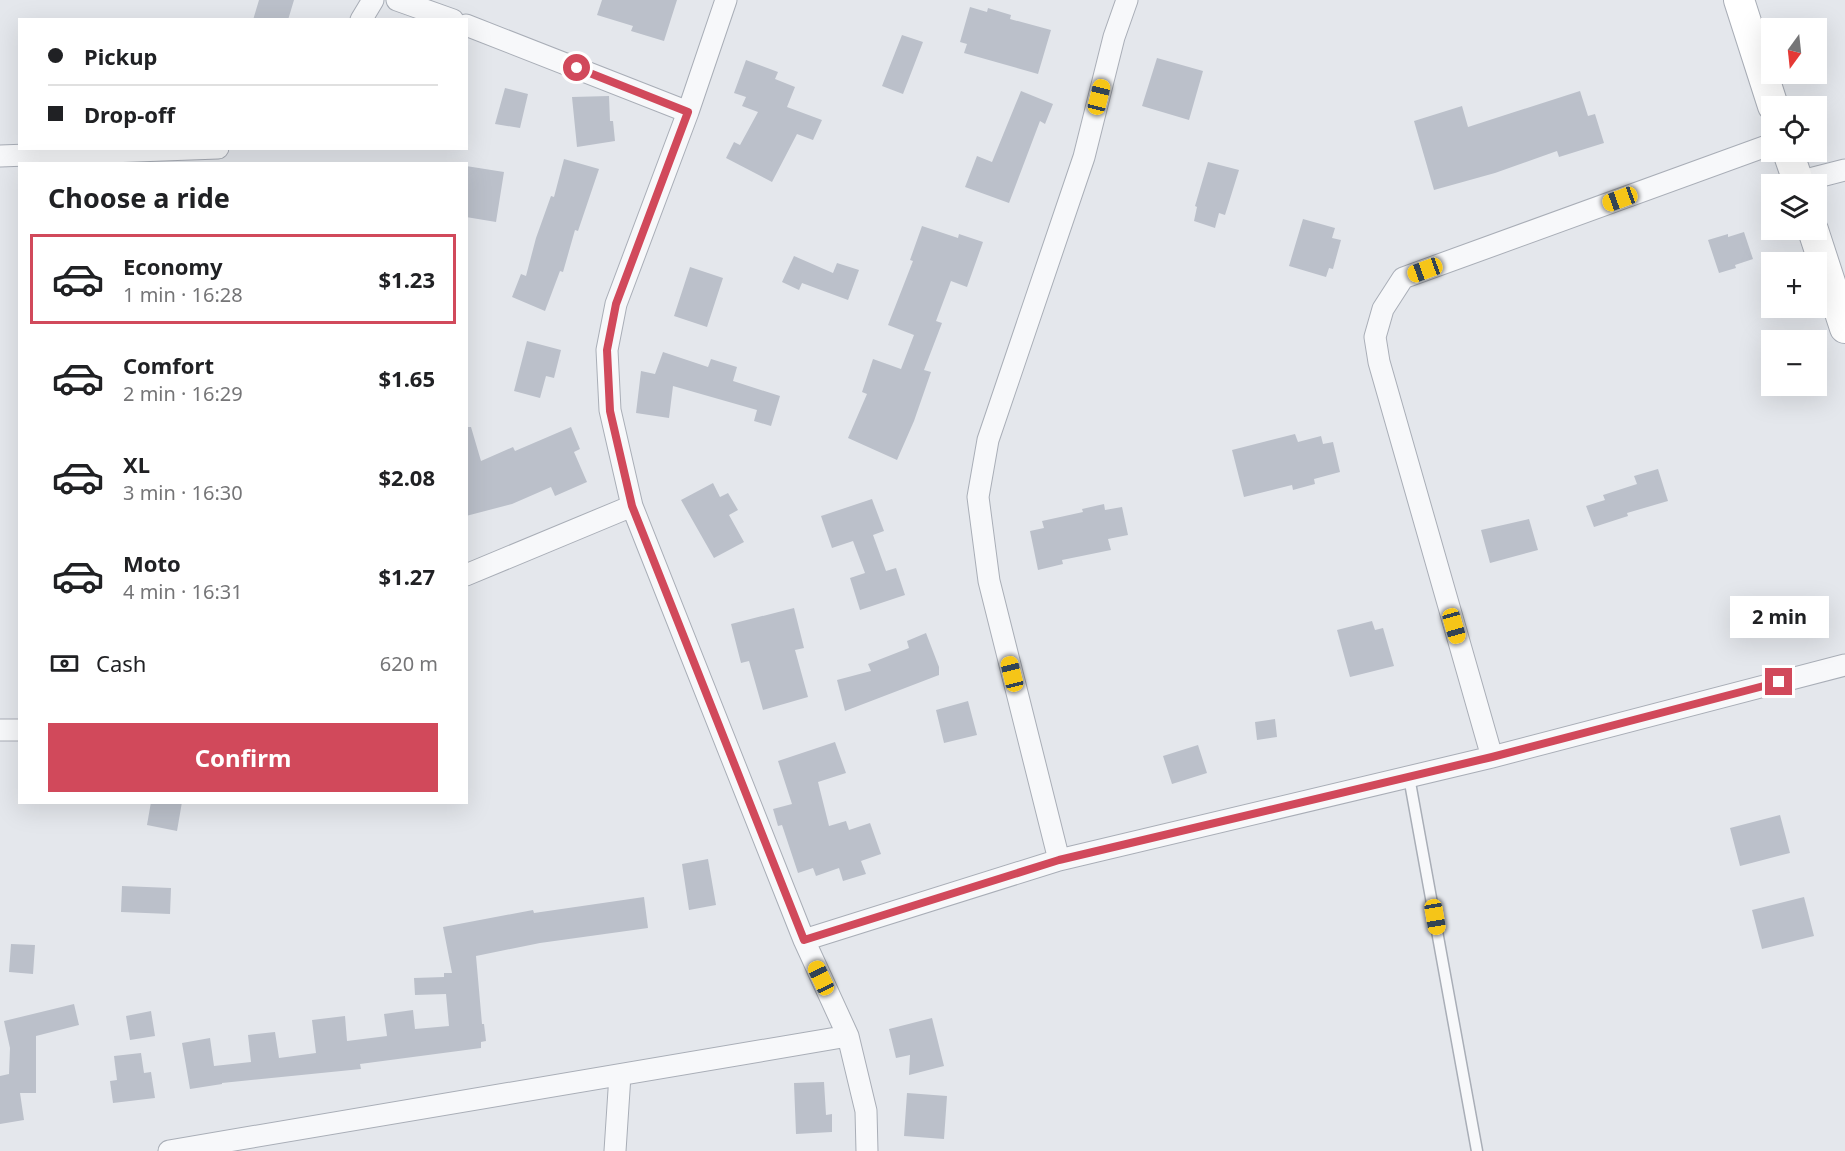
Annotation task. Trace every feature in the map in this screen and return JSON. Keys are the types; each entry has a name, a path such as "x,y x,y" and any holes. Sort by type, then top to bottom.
{"street":[{"path":"362,18 373,0"},
{"path":"397,0 448,12"},
{"path":"726,0 688,112 616,304 607,350 610,411 632,506 804,940 848,1036 866,1111 867,1151"},
{"path":"1059,860 989,581 978,497 988,440 1084,157 1114,37 1127,0"},
{"path":"1739,0 1770,96"},
{"path":"468,26 688,112"},
{"path":"1492,757 1379,362 1375,337 1383,309 1403,278 1761,148"},
{"path":"0,156 216,154"},
{"path":"1827,175 1845,170"},
{"path":"1817,240 1845,328"},
{"path":"468,574 632,506"},
{"path":"804,940 1059,860 1492,757 1845,665"},
{"path":"0,730 18,730"},
{"path":"169,1151 848,1036"},
{"path":"615,1151 620,1075"}],"lane":[{"path":"1409,777 1477,1151"}],"building":[{"path":"259,0 294,0 289,18 254,18"},
{"path":"602,0 677,0 664,41 631,31 633,26 597,15"},
{"path":"970,7 987,12 988,8 1011,15 1010,19 1051,30 1038,74 964,53 967,44 960,42"},
{"path":"902,35 923,42 903,94 882,86"},
{"path":"1157,58 1203,71 1189,120 1142,106"},
{"path":"746,60 778,72 775,79 795,87 787,107 822,120 813,140 797,134 772,182 726,158 734,142 740,145 758,112 742,106 746,97 734,93"},
{"path":"505,88 528,94 520,128 495,124"},
{"path":"1021,91 1053,104 1045,124 1040,121 1009,203 965,187 977,156 992,162"},
{"path":"1580,91 1588,116 1595,114 1604,143 1559,157 1557,151 1495,173 1434,190 1414,121 1462,106 1468,127"},
{"path":"609,96 610,121 613,121 615,141 577,147 572,97"},
{"path":"564,159 599,169 578,231 575,230 563,272 560,271 545,311 512,297 521,274 526,276 536,238 551,196 554,197"},
{"path":"1208,162 1239,170 1225,215 1219,213 1215,228 1194,221 1197,207 1195,206"},
{"path":"468,166 504,172 496,222 468,217"},
{"path":"1303,219 1335,228 1332,238 1341,240 1333,269 1329,268 1326,277 1289,266"},
{"path":"922,226 958,238 959,234 983,242 967,287 951,281 936,321 942,323 924,370 931,372 914,421 897,460 848,438 867,394 862,392 873,359 901,369 914,335 888,325 913,261 910,260"},
{"path":"1744,232 1753,259 1735,265 1736,268 1719,273 1708,240"},
{"path":"794,256 833,273 837,263 859,270 848,300 802,283 799,290 782,282"},
{"path":"690,267 723,278 707,327 674,316"},
{"path":"527,341 561,350 554,378 546,376 540,398 514,391"},
{"path":"663,352 708,367 711,359 737,367 733,381 780,396 771,426 754,421 757,410 673,386 669,418 636,413 641,371 655,374"},
{"path":"468,427 471,427 481,461 513,447 515,451 571,427 580,449 574,452 587,482 555,496 551,487 512,504 468,515"},
{"path":"1295,434 1298,442 1321,436 1323,444 1333,442 1340,472 1314,479 1315,484 1293,490 1292,485 1244,497 1232,450"},
{"path":"1658,469 1668,501 1627,513 1628,516 1594,527 1586,506 1605,500 1603,495 1637,484 1634,476"},
{"path":"713,483 720,497 728,493 738,510 729,515 744,542 714,558 681,500"},
{"path":"872,499 884,531 873,535 886,571 896,568 905,595 860,610 850,578 865,573 853,541 832,548 821,516"},
{"path":"1104,504 1105,510 1122,507 1128,535 1108,539 1111,550 1062,560 1063,564 1038,570 1030,531 1044,528 1042,521 1083,512 1082,509"},
{"path":"1529,519 1538,550 1490,563 1481,530"},
{"path":"794,608 804,648 795,650 808,697 763,710 749,661 741,663 731,624"},
{"path":"1372,621 1375,630 1383,628 1394,666 1350,677 1337,630"},
{"path":"926,633 939,667 939,675 845,711 837,680 871,671 868,664 909,648 907,641"},
{"path":"968,701 977,735 944,743 936,710"},
{"path":"1275,719 1277,737 1257,740 1255,722"},
{"path":"835,742 846,773 818,782 829,826 846,821 849,830 870,823 881,854 861,861 866,874 843,881 839,868 816,876 813,868 798,873 782,825 778,826 773,809 792,804 778,761"},
{"path":"1198,745 1207,773 1172,784 1163,756"},
{"path":"151,804 182,804 177,831 147,825"},
{"path":"1780,815 1790,853 1740,866 1730,828"},
{"path":"708,859 716,905 689,910 682,864"},
{"path":"122,886 171,888 170,914 121,912"},
{"path":"644,897 648,928 540,943 476,956 482,1024 484,1024 486,1041 481,1042 481,1048 360,1064 361,1069 222,1083 190,1089 182,1043 210,1038 214,1066 251,1062 248,1035 275,1032 279,1058 316,1053 312,1020 345,1016 347,1041 387,1036 384,1014 413,1010 415,1029 449,1026 446,994 415,995 414,978 444,977 444,973 452,973 443,927 533,910 534,913"},
{"path":"1804,897 1814,936 1762,949 1752,910"},
{"path":"11,944 35,945 33,974 9,972"},
{"path":"74,1004 79,1025 36,1036 36,1093 20,1093 24,1120 0,1124 0,1076 9,1074 10,1048 4,1021"},
{"path":"151,1011 155,1036 130,1040 126,1016"},
{"path":"932,1018 944,1066 909,1075 910,1055 896,1058 889,1029"},
{"path":"141,1053 144,1073 151,1072 155,1098 113,1103 110,1081 117,1080 114,1056"},
{"path":"824,1082 826,1115 832,1114 832,1132 796,1134 794,1083"},
{"path":"907,1093 947,1096 944,1139 904,1136"}],"route":[{"path":"577,68 688,112 616,304 607,350 610,411 632,506 804,940 1059,860 1492,757 1779,682"}]}
